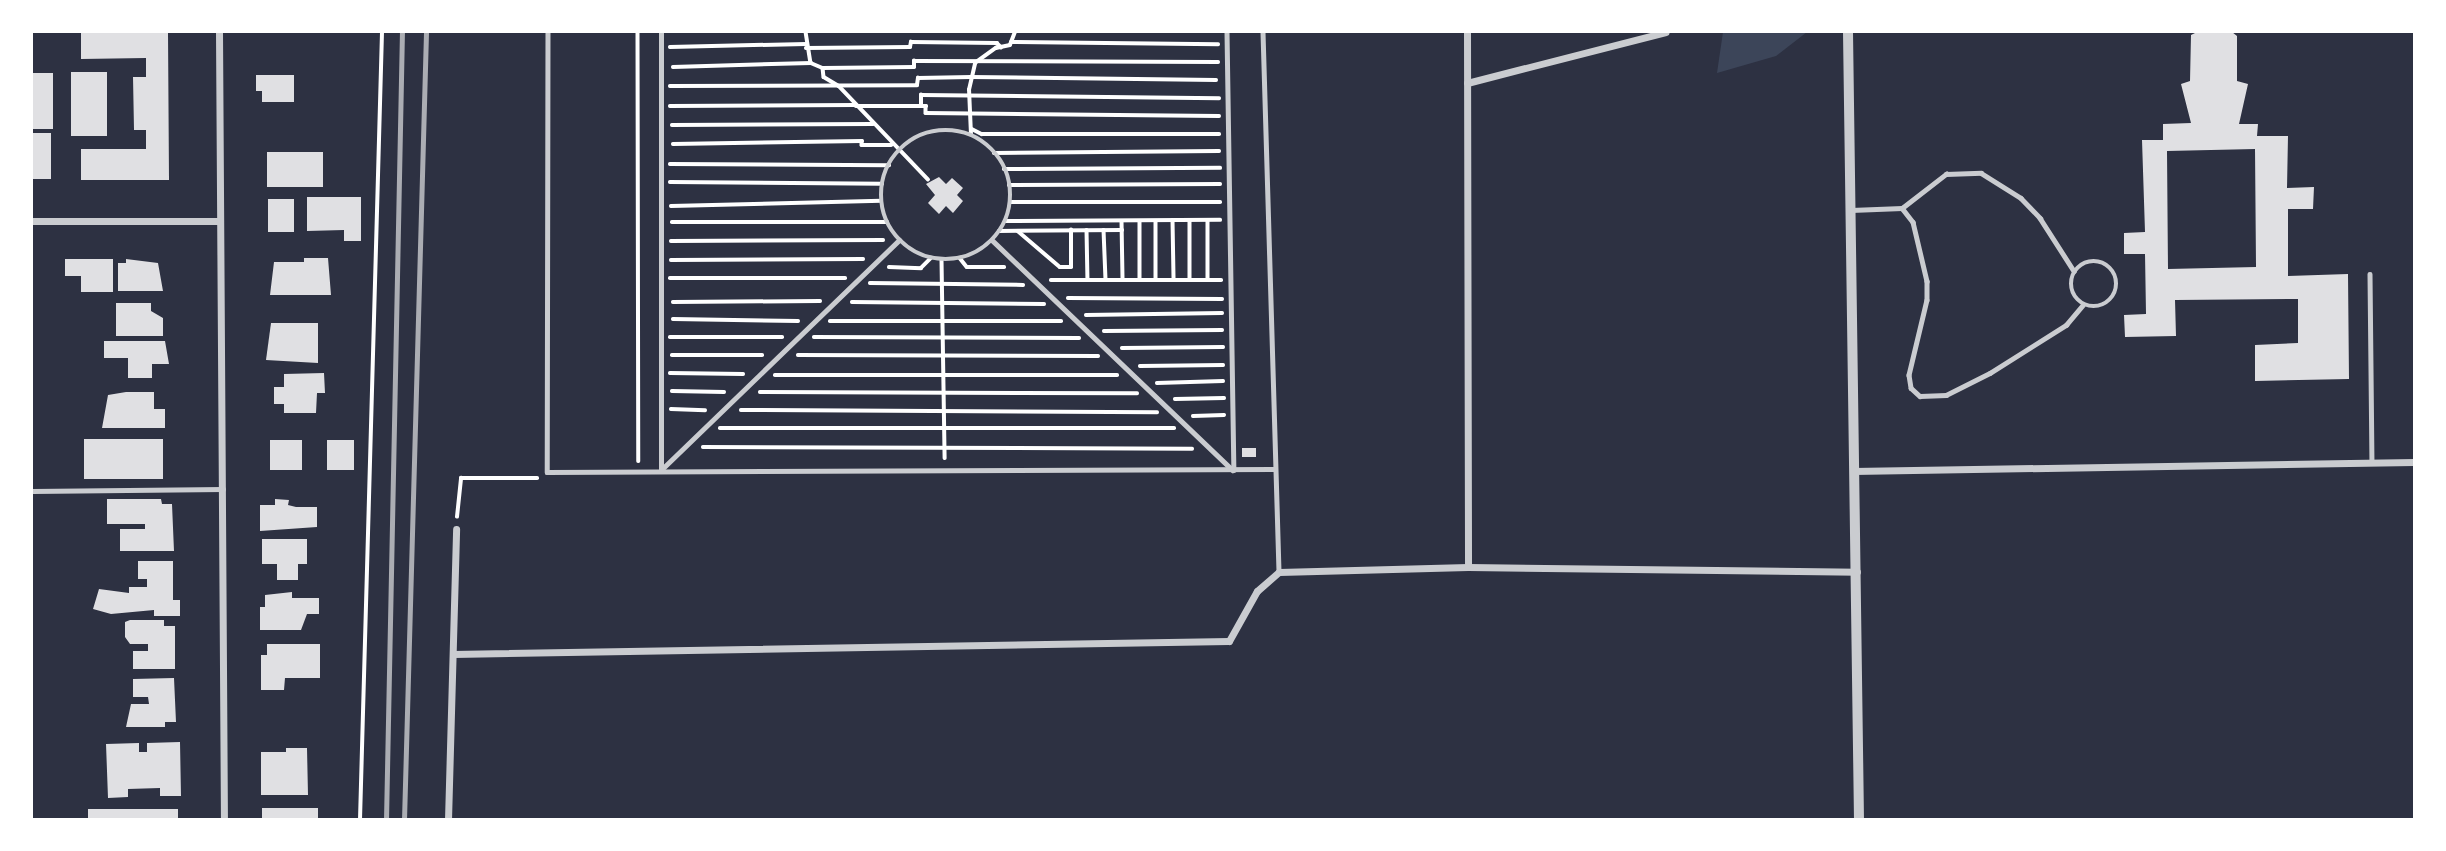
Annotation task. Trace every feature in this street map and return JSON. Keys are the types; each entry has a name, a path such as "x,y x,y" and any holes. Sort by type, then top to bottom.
{"street":[{"path":"219,32 224,820"},
{"path":"1467,32 1468,568"},
{"path":"1467,83 1666,32"},
{"path":"1848,32 1859,820"},
{"path":"32,221 220,220"},
{"path":"1853,471 2414,462"},
{"path":"448,820 456,529"},
{"path":"453,654 1229,641 1257,591 1279,572 1468,568 1857,572"}],"lane":[{"path":"548,32 547,472 1274,469"},
{"path":"661,32 661,470"},
{"path":"1227,32 1234,470"},
{"path":"1263,32 1279,572"},
{"path":"939,130 971,132 994,153 1004,169 1010,202 1005,221 992,240 960,258 942,260 932,258 899,240 887,222 881,201 882,184 896,151 939,130"},
{"path":"1850,210 1902,208 1946,174 1980,173 2021,198 2040,218 2074,271 2073,294 2083,305 2098,307 2112,300 2117,278 2108,265 2094,261 2074,271"},
{"path":"1902,208 1913,222 1927,281 1927,300 1909,374 1911,388 1920,396 1946,396 1990,373 2066,325 2083,305"},
{"path":"661,470 899,240"},
{"path":"992,240 1234,470"},
{"path":"2370,274 2372,462"},
{"path":"32,491 223,489"}],"path":[{"path":"360,820 382,32"},
{"path":"638,32 639,470"},
{"path":"806,32 806,46 811,63"},
{"path":"1011,42 1015,32"},
{"path":"661,47 910,47 911,42 1001,47"},
{"path":"1227,44 1011,42 977,62 971,77 969,95 971,132 982,134 1228,134"},
{"path":"661,68 811,63 822,68 914,68 914,61 1227,62"},
{"path":"822,68 824,76 839,86 896,151 928,179"},
{"path":"661,86 917,85 918,78 971,77 1227,80"},
{"path":"921,106 920,95 1228,98"},
{"path":"661,106 926,106 926,113 1228,116"},
{"path":"661,125 873,124"},
{"path":"662,145 862,141 862,145 891,145"},
{"path":"994,153 1228,150"},
{"path":"661,164 888,165"},
{"path":"1004,169 1229,168"},
{"path":"661,182 882,184"},
{"path":"1009,186 1229,183"},
{"path":"662,206 881,201"},
{"path":"1010,202 1229,202"},
{"path":"1156,220 1156,280"},
{"path":"1173,220 1174,280"},
{"path":"1190,220 1190,280"},
{"path":"1208,220 1208,280"},
{"path":"1005,221 1230,220"},
{"path":"1122,221 1123,279"},
{"path":"1140,221 1140,279"},
{"path":"662,222 887,222"},
{"path":"1016,230 1060,267 1071,267 1071,230"},
{"path":"1087,230 1088,280"},
{"path":"1104,230 1106,279"},
{"path":"999,231 1122,230"},
{"path":"662,240 899,240"},
{"path":"871,267 921,268 932,258"},
{"path":"960,258 967,267 1020,267"},
{"path":"661,260 879,259"},
{"path":"942,260 945,471"},
{"path":"661,278 860,278"},
{"path":"1035,281 1231,280"},
{"path":"855,283 1040,285"},
{"path":"1052,297 1231,299"},
{"path":"661,302 1060,304"},
{"path":"1071,315 1231,313"},
{"path":"661,319 1077,321"},
{"path":"1087,331 1231,330"},
{"path":"661,337 1095,338"},
{"path":"1105,348 1232,347"},
{"path":"661,355 1114,356"},
{"path":"1124,366 1232,365"},
{"path":"661,373 1133,375"},
{"path":"1142,383 1232,381"},
{"path":"661,390 1153,393"},
{"path":"1160,400 1233,398"},
{"path":"661,408 1173,412"},
{"path":"1178,417 1233,415"},
{"path":"704,428 1190,428"},
{"path":"684,447 1212,449"},
{"path":"456,529 461,478 538,478 547,472"}],"shaded area":[{"path":"1723,32 1807,32 1776,56 1717,73"}],"building":[{"path":"81,32 168,32 169,180 81,180 81,149 146,149 146,130 134,130 133,77 146,77 146,58 81,59"},
{"path":"2197,32 2232,32 2237,36 2237,81 2248,84 2239,124 2258,124 2257,136 2288,136 2287,188 2314,187 2313,209 2288,209 2288,276 2348,274 2349,379 2255,381 2255,345 2298,343 2298,299 2175,300 2176,336 2125,337 2124,315 2146,314 2145,254 2124,254 2124,233 2145,232 2142,140 2163,140 2163,124 2191,123 2181,84 2190,81 2191,35","holes":["2255,149 2256,267 2168,269 2167,151"]},
{"path":"71,72 107,72 107,136 71,136"},
{"path":"32,73 53,73 53,129 32,129"},
{"path":"256,75 294,75 294,102 262,102 262,91 256,91"},
{"path":"33,133 51,133 51,179 33,179"},
{"path":"267,152 323,152 323,187 267,187"},
{"path":"939,177 946,184 952,178 963,188 957,195 963,201 953,213 946,206 939,214 928,203 935,195 926,184"},
{"path":"307,197 361,197 361,241 344,241 344,230 307,231"},
{"path":"268,199 294,199 294,232 268,232"},
{"path":"304,258 328,258 331,295 270,295 274,262 304,262"},
{"path":"65,259 113,259 113,292 81,292 81,276 65,276"},
{"path":"126,259 158,263 163,291 118,291 118,263 126,263"},
{"path":"116,303 151,303 151,311 163,318 163,336 116,336"},
{"path":"271,323 318,323 318,363 266,360"},
{"path":"104,341 165,341 169,364 152,364 152,378 128,378 128,358 104,358"},
{"path":"324,373 325,393 317,393 316,413 284,413 284,404 274,404 274,387 284,387 284,374"},
{"path":"154,392 154,409 165,409 165,428 102,428 108,395"},
{"path":"84,439 163,439 163,479 84,479"},
{"path":"270,440 302,440 302,470 270,470"},
{"path":"327,440 354,440 354,470 327,470"},
{"path":"1242,448 1256,448 1256,457 1242,457"},
{"path":"107,499 161,499 162,504 172,504 174,551 120,551 120,529 145,529 145,524 107,524"},
{"path":"275,499 289,500 288,505 296,507 317,507 317,527 260,531 260,505 275,505"},
{"path":"262,539 307,539 307,564 298,564 298,580 277,580 277,564 262,564"},
{"path":"138,561 173,561 173,600 180,600 180,616 154,616 154,610 111,614 93,609 99,589 129,593 129,587 147,587 147,579 138,579"},
{"path":"292,592 292,598 319,598 319,614 307,614 301,630 260,630 260,607 265,607 265,595"},
{"path":"164,620 164,626 175,626 175,669 133,669 133,651 148,651 148,644 130,644 125,637 125,622"},
{"path":"267,644 320,644 320,678 285,678 284,690 261,690 261,655 267,655"},
{"path":"174,678 176,722 165,722 165,727 126,727 131,704 149,704 148,697 133,697 133,679"},
{"path":"180,742 181,796 160,796 160,788 128,789 128,797 108,798 106,744 139,743 139,752 147,752 147,743"},
{"path":"286,748 307,748 308,795 261,795 261,752 286,752"},
{"path":"262,808 318,808 318,820 262,820"},
{"path":"88,809 178,809 178,820 88,820"}],"railway":[{"path":"386,820 402,32"},
{"path":"404,820 426,32"}]}
